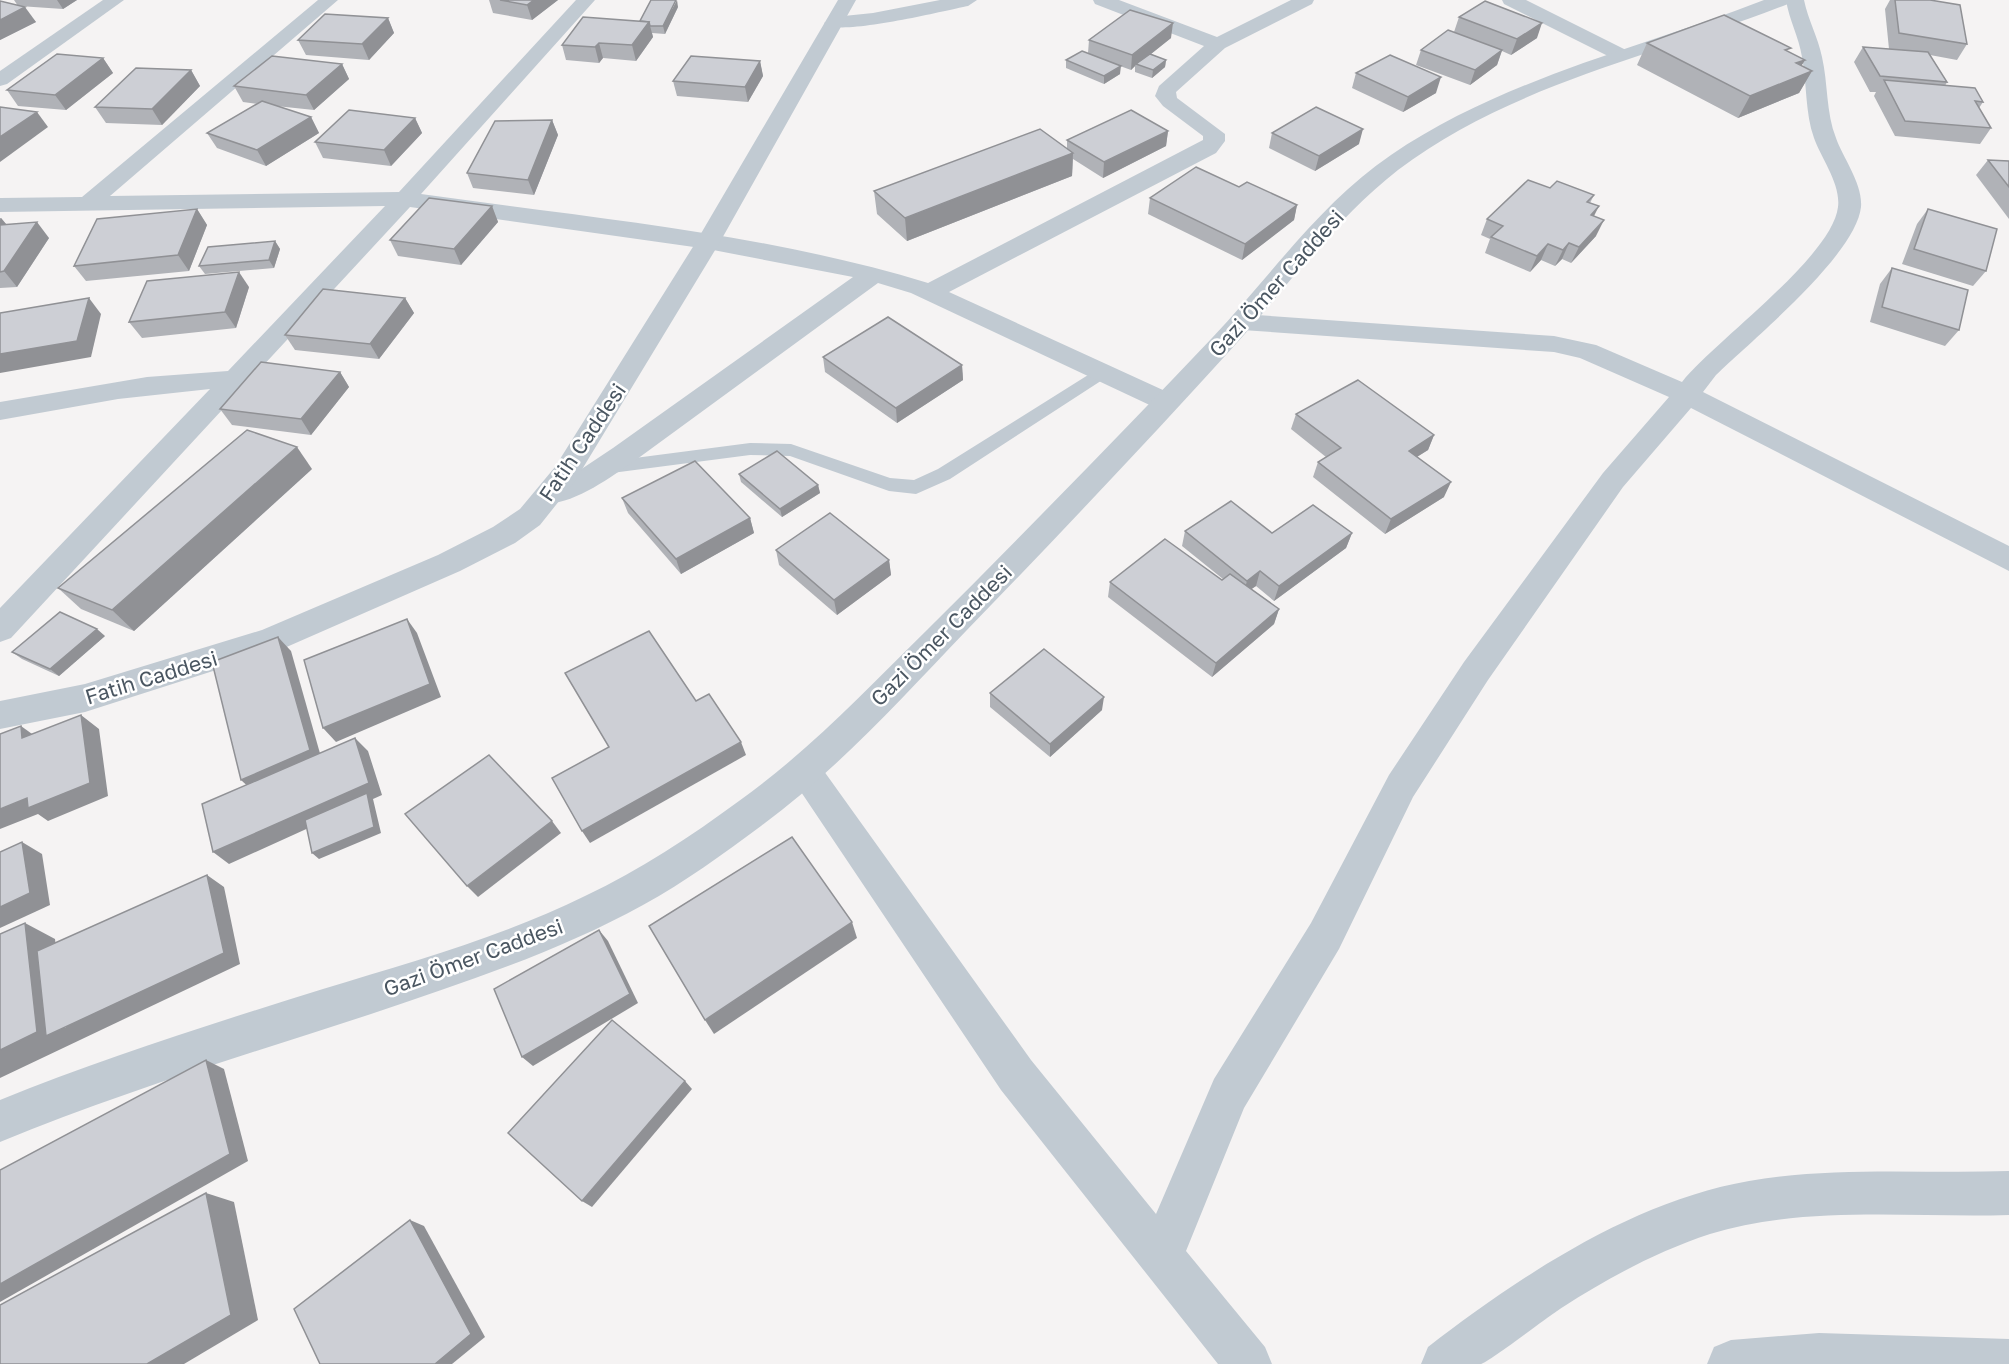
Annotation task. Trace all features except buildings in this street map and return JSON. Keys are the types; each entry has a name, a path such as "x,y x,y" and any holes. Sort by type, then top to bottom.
{"street":[{"path":"0,80 115,0"},
{"path":"91,201 329,0"},
{"path":"0,628 405,199 586,0"},
{"path":"841,11 873,19 968,0"},
{"path":"1102,0 1218,44"},
{"path":"928,292 1208,148 1214,141 1214,134 1165,96 1166,90 1218,44 1305,0"},
{"path":"1511,0 1621,55"},
{"name":"Gazi Ömer Caddesi","path":"0,1122 60,1095 521,944 613,904 699,850 804,771 975,602 1242,322 1350,202 1390,166 1428,140 1480,113 1621,55 1686,36 1781,0"},
{"path":"1161,1256 1228,1094 1324,936 1401,786 1476,671 1613,480 1650,440 1707,369 1806,274 1835,240 1845,223 1850,204 1844,182 1824,136 1812,54 1799,21 1795,0"},
{"name":"Fatih Caddesi","path":"0,715 86,698 271,640 365,601 504,535 530,517 550,495 708,242 841,11"},
{"path":"0,205 91,201 405,199 708,242 874,274 928,292 1104,371 1166,402"},
{"path":"550,495 604,468 874,274"},
{"path":"1242,322 1554,344 1587,351 1686,394 2009,560"},
{"path":"0,411 127,389 204,379 237,379"},
{"path":"804,771 1016,1075 1248,1364"},
{"path":"1445,1364 1490,1327 1592,1265 1682,1220 1749,1203 1837,1195 1947,1196 2009,1193"},
{"path":"1731,1364 1819,1357 2009,1363"}],"lane":[{"path":"604,468 750,449 791,450 889,484 916,488 944,474 1104,371"}]}
